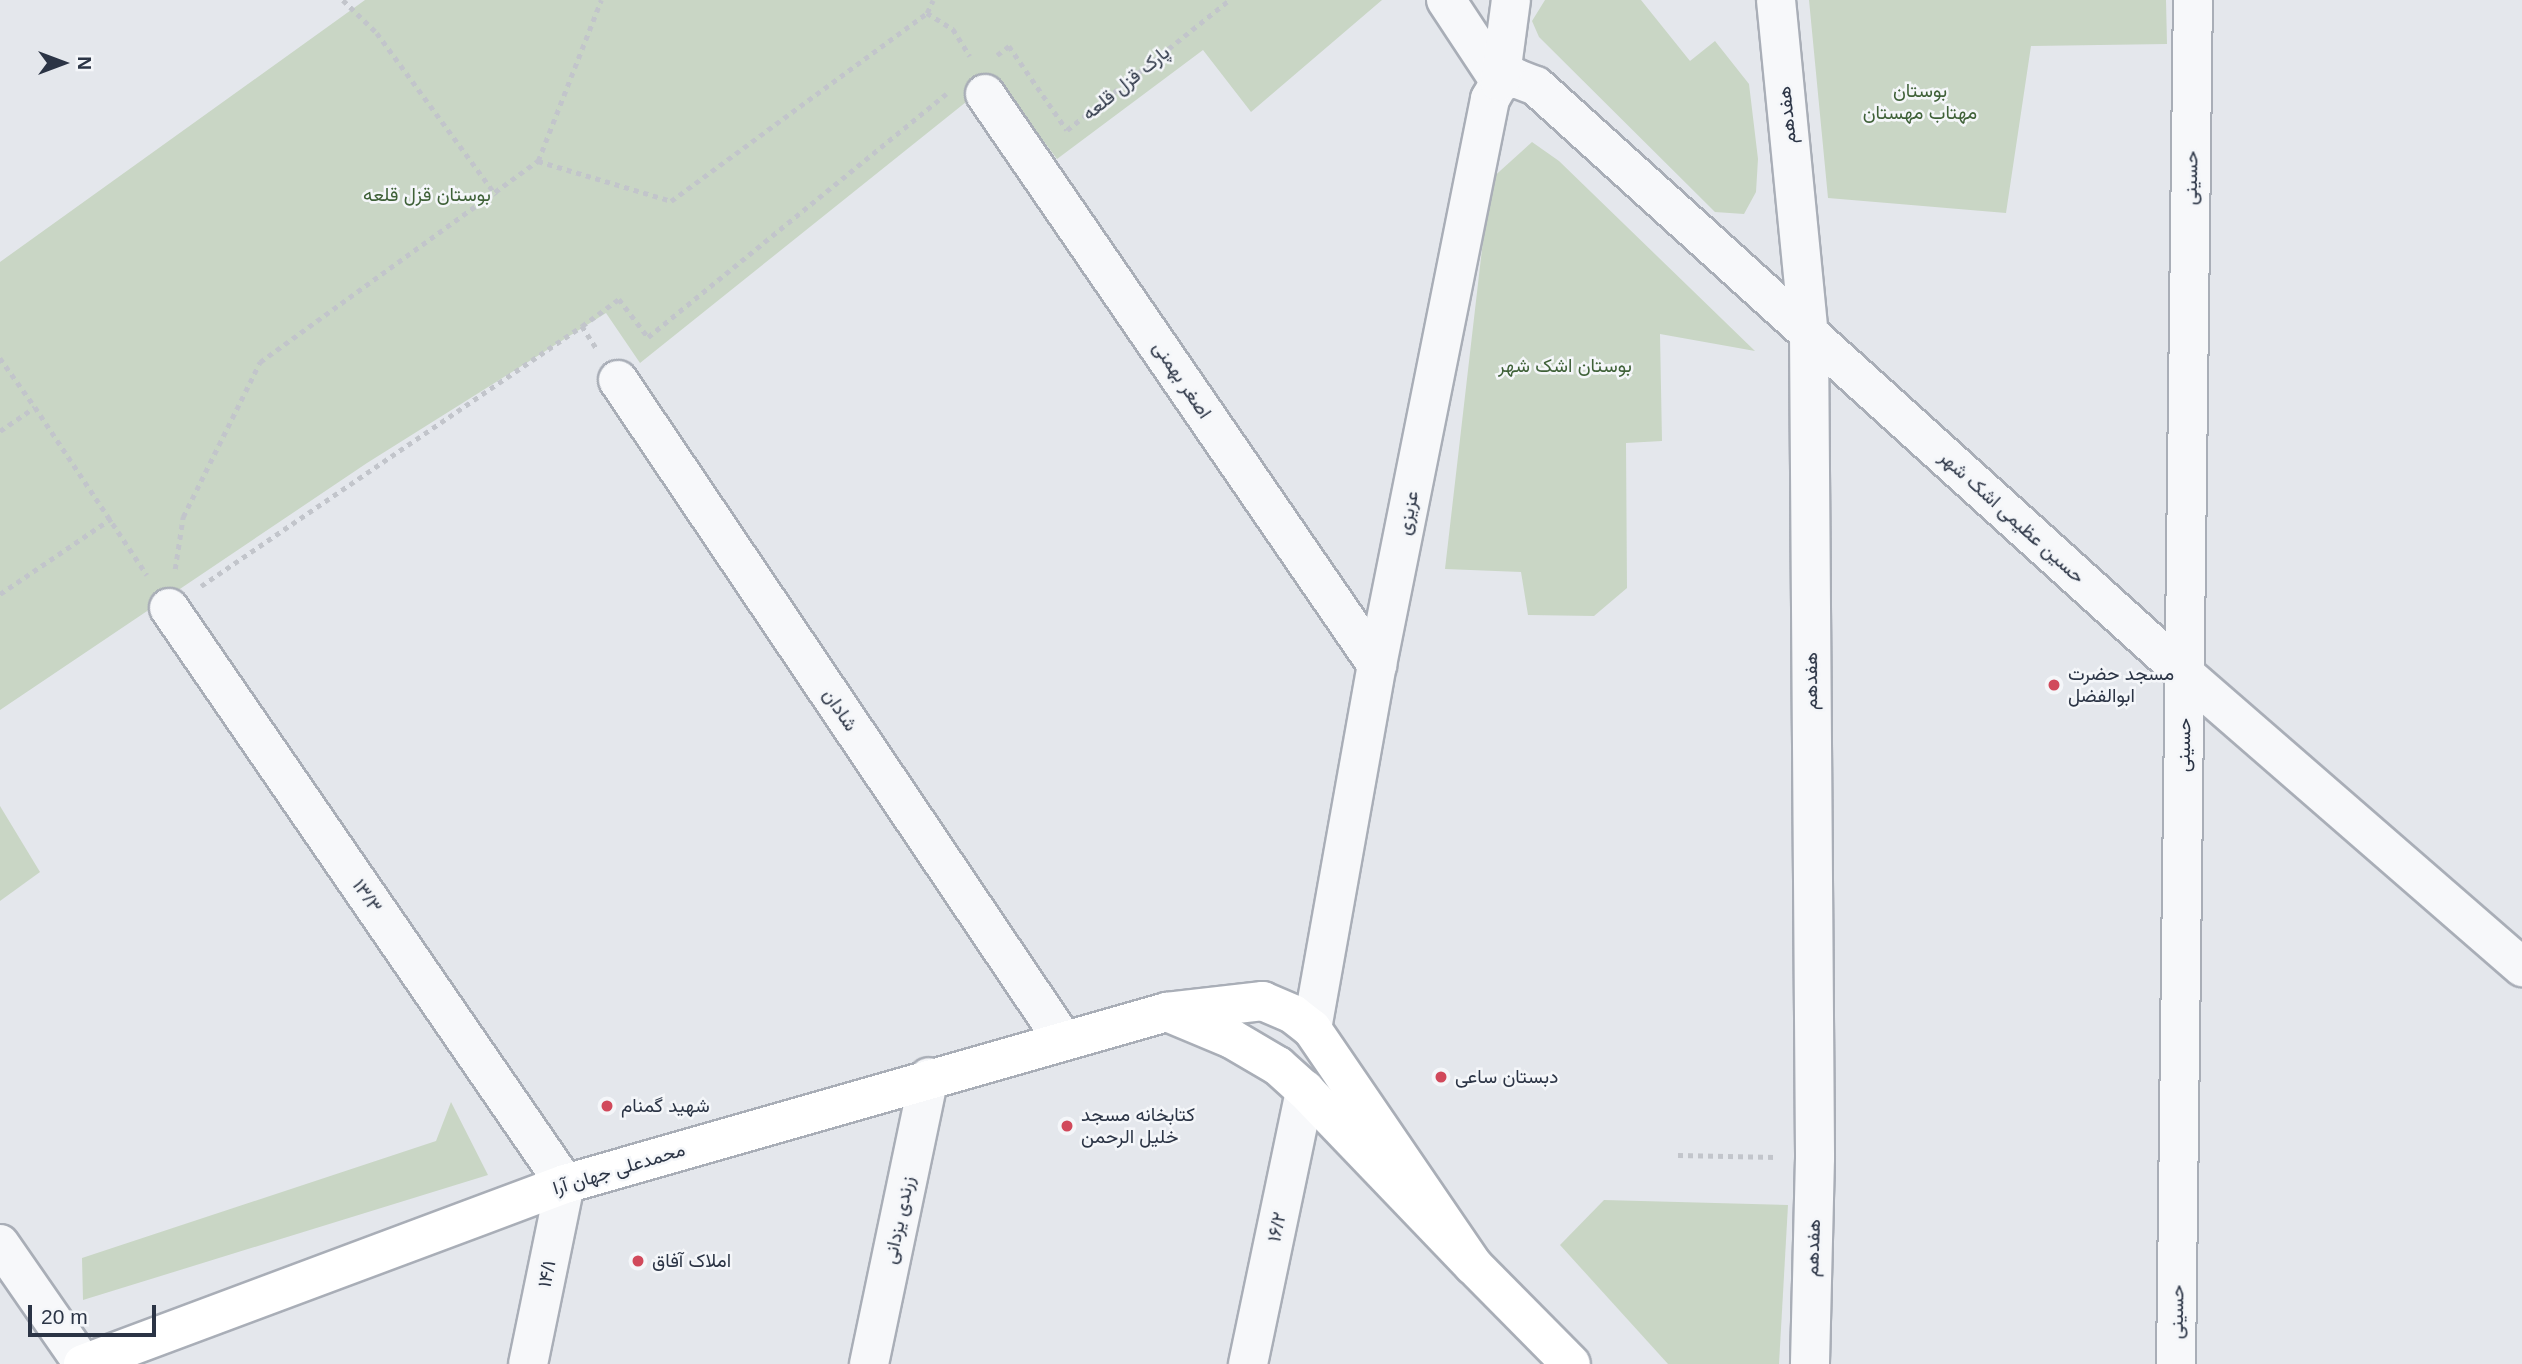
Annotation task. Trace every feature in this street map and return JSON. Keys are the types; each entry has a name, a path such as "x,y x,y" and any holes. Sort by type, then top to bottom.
{"main road":[{"name":"محمدعلی جهان آرا","path":"83,1364 565,1184 1063,1040 1167,1012 1263,1001 1279,1006 1312,1029"},
{"path":"1167,1012 1254,1050 1305,1090 1571,1364"},
{"path":"1312,1029 1473,1265"}],"street":[{"path":"1446,0 1500,82"},
{"name":"عزیزی","path":"1312,1029 1377,666 1490,99 1500,82 1511,0"},
{"name":"هفدهم","path":"1776,0 1809,334 1815,1158 1810,1364"},
{"name":"حسینی","path":"2176,1364 2193,0"},
{"name":"اصغر بهمنی","path":"976,77 1377,666"},
{"name":"حسین عظیمی اشک شهر","path":"1500,82 1515,78 1536,86 2185,674 2522,967"},
{"name":"شادان","path":"618,380 1063,1040"},
{"name":"۱۳/۳","path":"169,608 565,1184"},
{"name":"زرندی یزدانی","path":"869,1364 929,1077"},
{"name":"۱۶/۲","path":"1248,1364 1305,1090"},
{"name":"۱۴/۱","path":"528,1364 565,1184"},
{"path":"0,1244 83,1364"}],"path":[{"path":"343,0 377,33 496,195"},
{"path":"169,608 183,517 260,362 496,195 538,161 601,0"},
{"path":"538,161 671,201 928,13 933,0"},
{"name":"پارک قزل قلعه","path":"976,77 1009,46 1067,130 1229,0"},
{"path":"169,608 619,299 648,337 976,77 953,29 928,13"},
{"path":"582,326 618,380"},
{"path":"0,358 112,518 169,608"},
{"path":"0,431 35,407"},
{"path":"0,594 112,518"},
{"path":"1678,1155 1815,1158"}],"green space":[{"name":"بوستان قزل قلعه","path":"365,0 1382,0 1251,112 1203,50 1057,159 996,78 640,363 606,313 367,463 0,710 0,262"},
{"path":"1545,0 1641,0 1690,61 1715,41 1749,84 1758,159 1756,192 1744,214 1715,212 1539,37 1532,21"},
{"name":"بوستان مهتاب مهستان","path":"1809,0 2166,0 2167,44 2031,46 2006,213 1828,198"},
{"name":"بوستان اشک شهر","path":"1532,142 1559,161 1755,351 1660,334 1662,441 1626,443 1627,588 1594,616 1528,615 1521,572 1445,569 1490,180"},
{"path":"0,806 40,872 0,901"},
{"path":"451,1102 488,1175 83,1300 82,1258 436,1141"},
{"path":"1604,1200 1788,1205 1779,1364 1668,1364 1560,1245"}],"place":[{"name":"مسجد حضرت ابوالفضل","path":"2054,685"},
{"name":"دبستان ساعی","path":"1441,1077"},
{"name":"شهید گمنام","path":"607,1106"},
{"name":"كتابخانه مسجد خليل الرحمن","path":"1067,1126"},
{"name":"املاک آفاق","path":"638,1261"}]}
